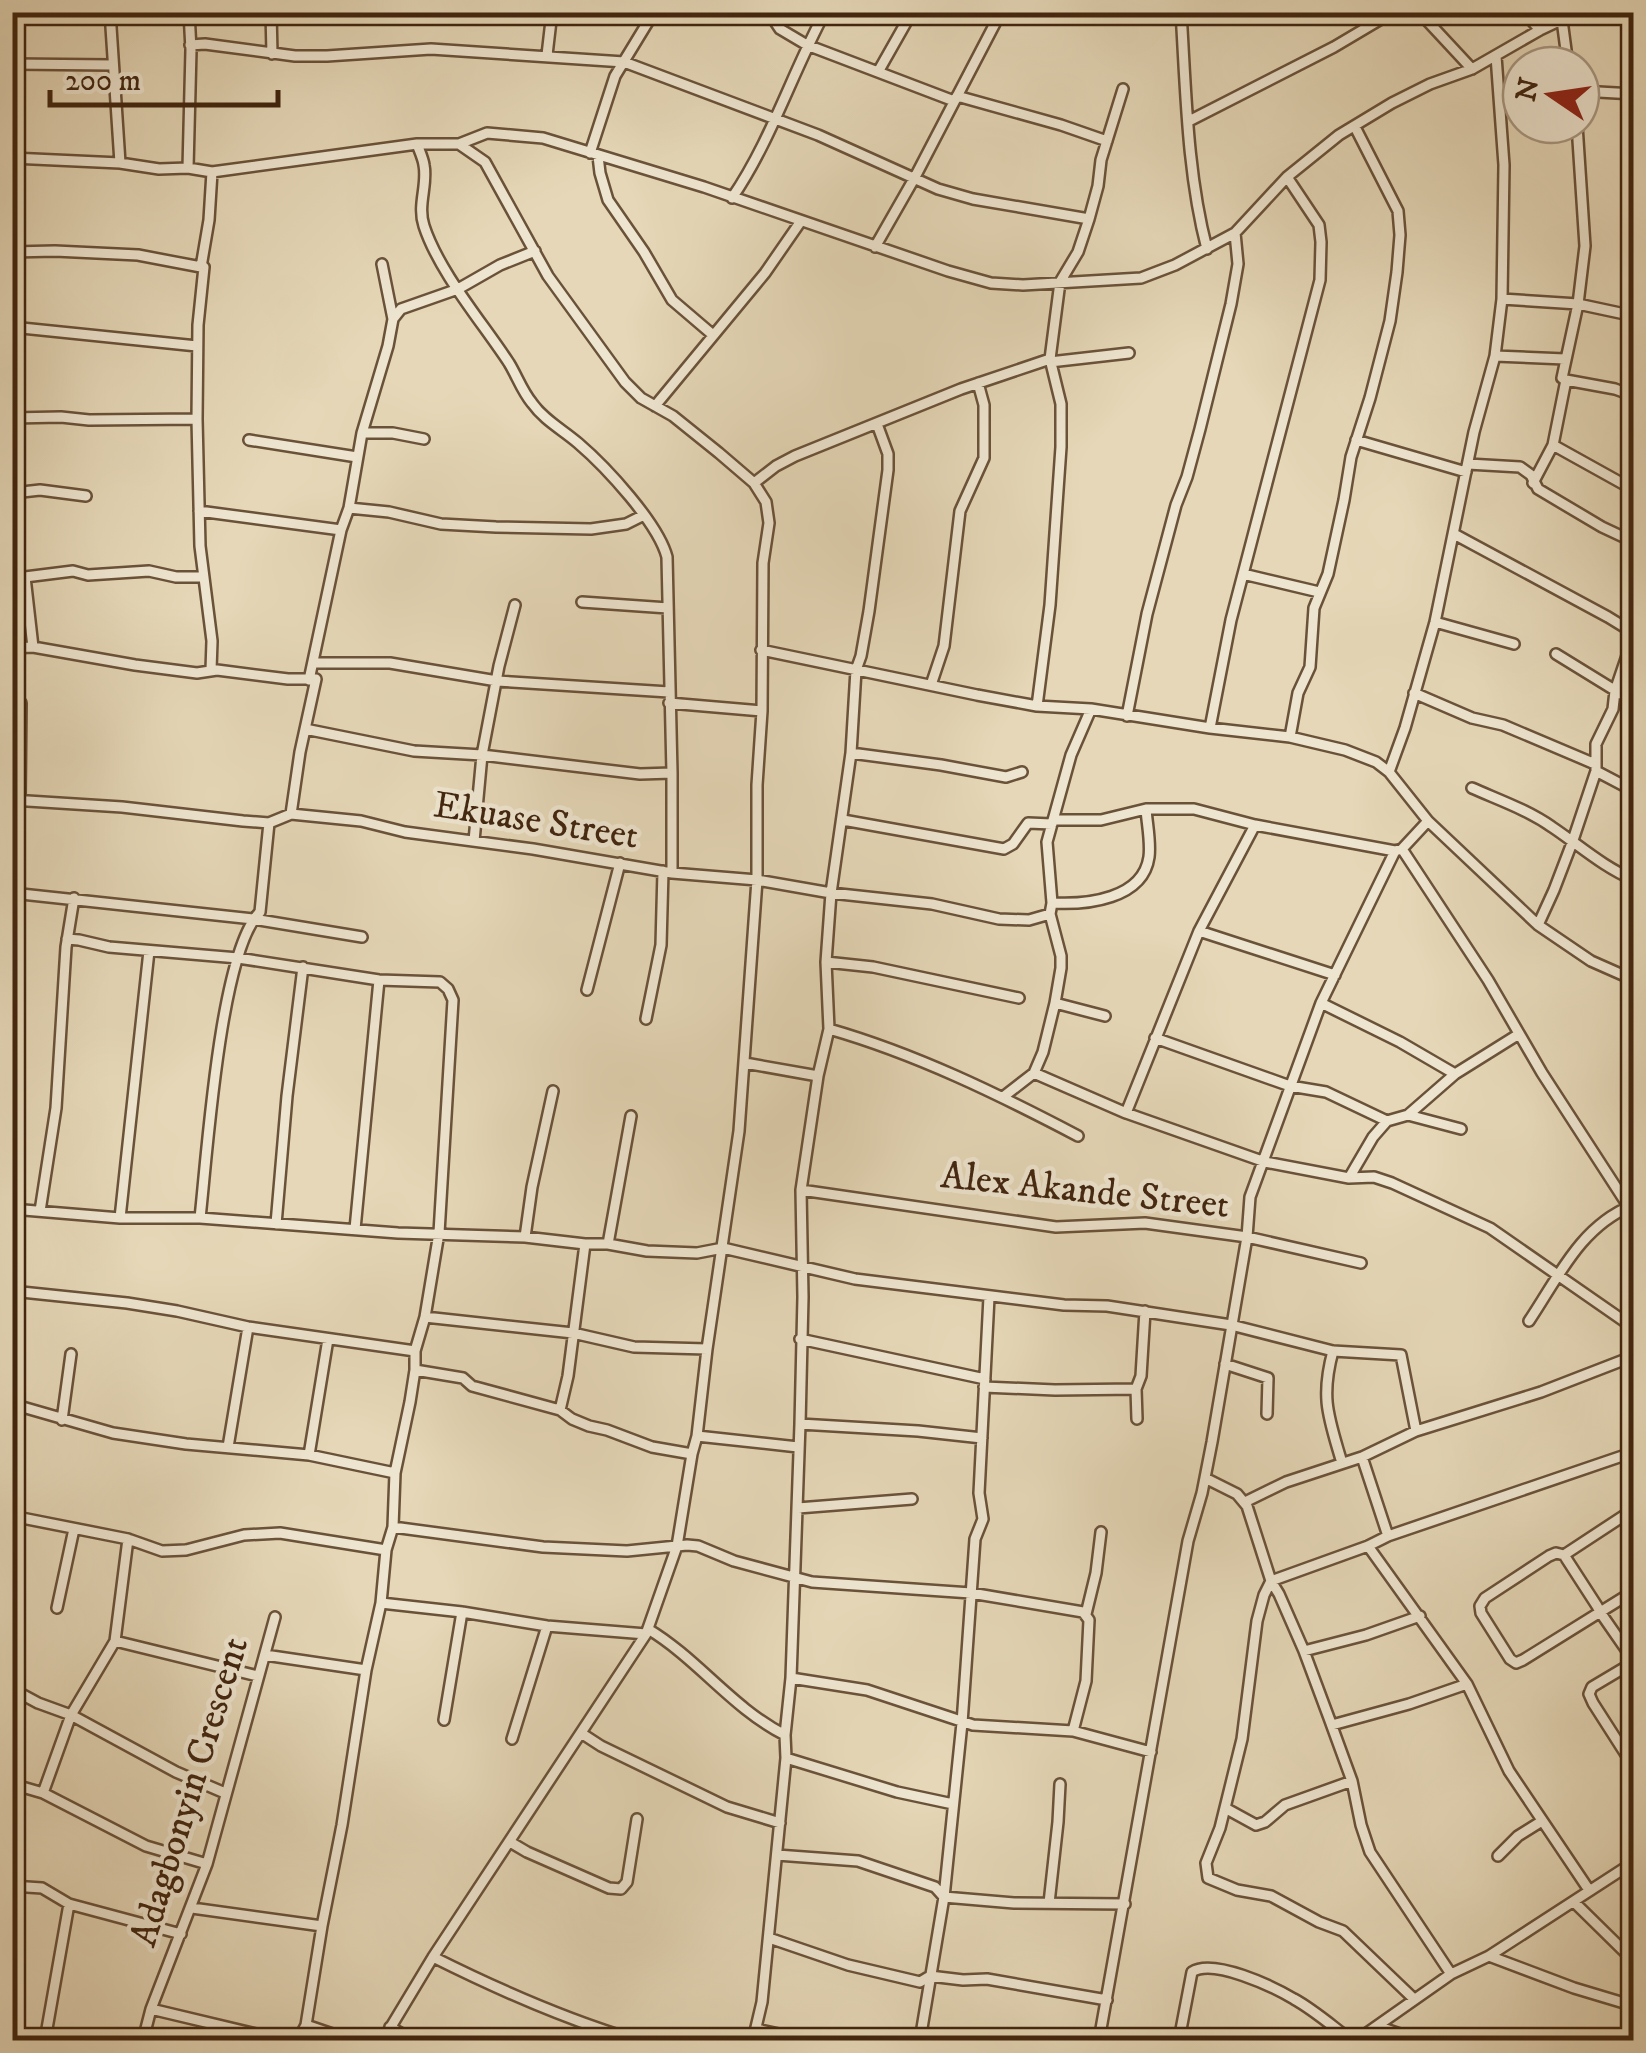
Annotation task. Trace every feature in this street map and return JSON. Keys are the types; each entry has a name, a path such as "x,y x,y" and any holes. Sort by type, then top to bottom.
{"street":[{"path":"110,12 120,163"},
{"path":"188,168 189,12"},
{"path":"271,12 272,54"},
{"path":"547,56 552,12"},
{"path":"654,12 615,76 594,155 608,200 672,300 713,335"},
{"path":"774,12 780,29 807,45 956,99 1061,125 1107,141"},
{"path":"732,198 746,177 825,12"},
{"path":"878,72 912,12"},
{"path":"875,247 1000,12"},
{"path":"1182,12 1198,217 1207,249"},
{"path":"1189,121 1334,47 1393,12"},
{"path":"1418,12 1472,69"},
{"path":"1524,12 1540,30"},
{"path":"12,158 212,172 417,144 460,144 487,132 506,133 543,138 639,166 990,283 1023,285 1141,278 1235,232 1319,149 1392,103 1472,69 1578,12"},
{"path":"1562,20 1565,45"},
{"path":"190,45 272,54 327,56 431,49 624,62 818,135 938,189 1089,219"},
{"path":"1389,772 1435,622 1494,356 1502,300 1504,165 1496,56"},
{"path":"12,64 112,65"},
{"path":"1037,706 1050,605 1061,447 1061,404 1050,360 1060,282 1078,252 1089,219 1123,89"},
{"path":"1601,92 1634,94"},
{"path":"1290,737 1298,693 1310,667 1314,608 1328,574 1356,440 1390,321 1400,235 1398,211 1355,127"},
{"path":"417,144 425,168 423,224 458,289 535,408 582,446 663,542 672,772 662,945 646,1019"},
{"path":"383,2040 433,1957 647,1631 677,1546 724,1248 745,1063 757,880 763,563 769,523 766,502 754,483 625,382 548,276 484,162 460,144"},
{"path":"1579,145 1585,246 1578,304 1562,378 1615,388 1634,396"},
{"path":"201,267 212,172"},
{"path":"1210,728 1231,620 1320,280 1319,225 1287,177"},
{"path":"655,406 765,272 801,221"},
{"path":"1128,716 1147,614 1231,304 1238,264 1235,232"},
{"path":"392,319 402,310 458,289 535,251"},
{"path":"12,252 138,256 204,266 197,346 197,419 200,546 212,640 211,670"},
{"path":"309,680 362,433 388,346 392,319 382,264"},
{"path":"1502,300 1578,304 1634,316"},
{"path":"12,328 197,346"},
{"path":"754,483 795,456 978,384 1050,360 1130,354"},
{"path":"1494,356 1564,359"},
{"path":"1534,483 1553,445 1566,380"},
{"path":"932,685 944,646 960,511 984,458 984,405 978,384"},
{"path":"12,418 197,419"},
{"path":"753,2040 762,2002 791,1678 800,1424 801,1190 829,1029 826,962 831,893 851,753 856,670 888,470 888,454 876,424"},
{"path":"362,433 393,433 424,440"},
{"path":"249,440 357,457"},
{"path":"1356,440 1467,468 1520,467 1550,497 1634,542"},
{"path":"1553,445 1634,490"},
{"path":"12,463 18,535"},
{"path":"12,488 86,496"},
{"path":"348,508 389,512 441,524 496,527 591,529 626,524 644,515"},
{"path":"199,511 340,530"},
{"path":"1454,534 1608,616 1634,634 1612,709 1596,744 1596,768 1572,843 1538,925"},
{"path":"12,578 73,571 88,575 149,571 204,577"},
{"path":"1244,574 1319,592"},
{"path":"25,577 34,646"},
{"path":"582,602 668,608"},
{"path":"474,841 482,755 498,666 515,605"},
{"path":"1435,622 1514,644"},
{"path":"12,648 34,646 197,672 316,679 290,814"},
{"path":"761,650 1037,706 1090,709 1290,737 1345,750 1376,762 1389,772 1428,821 1538,925 1591,960 1634,980"},
{"path":"1556,654 1634,702"},
{"path":"314,663 390,663 497,681 669,698 762,712"},
{"path":"1414,693 1472,718 1503,725 1596,768 1634,791"},
{"path":"16,801 21,703"},
{"path":"1003,1097 1034,1073 1056,1003 1061,956 1051,908 1047,842 1071,755 1090,709"},
{"path":"306,729 414,751 640,774 672,772"},
{"path":"851,753 1006,777 1022,772"},
{"path":"1472,788 1534,816 1634,880"},
{"name":"Ekuase Street","path":"16,801 269,822 290,814 362,821 394,830 667,872 757,880 932,904 999,919 1030,920 1051,908 1120,894 1140,883 1149,857 1146,809"},
{"path":"843,820 1004,850 1028,823 1101,820 1146,809 1194,810 1255,825 1399,850 1488,980 1632,1209 1603,1221 1580,1242 1529,1321"},
{"path":"1098,2040 1188,1541 1205,1478 1247,1237 1250,1197 1321,1003 1399,850 1428,821"},
{"path":"200,1218 232,971 252,919 260,912 269,822"},
{"path":"1126,1113 1199,931 1255,825"},
{"path":"586,990 620,863"},
{"path":"12,894 252,919 362,937"},
{"path":"40,1211 56,1108 74,898"},
{"path":"1199,931 1336,975"},
{"path":"68,939 238,958 379,980 440,982 453,1000 439,1233 395,1473 393,1527 386,1550 381,1603 366,1670 306,2025 298,2040"},
{"path":"120,1218 149,951"},
{"path":"826,962 873,967 1019,998"},
{"path":"276,1224 303,967"},
{"path":"355,1229 379,980"},
{"path":"1056,1003 1104,1016"},
{"path":"1321,1003 1455,1074"},
{"path":"829,1029 902,1053 1003,1097 1078,1136"},
{"path":"1349,1178 1387,1121 1408,1115 1455,1074 1519,1034"},
{"path":"1154,1038 1290,1086 1326,1092 1387,1121"},
{"path":"745,1063 818,1076"},
{"path":"1034,1073 1126,1113 1265,1162 1392,1182 1490,1228 1634,1328"},
{"path":"525,1238 553,1091"},
{"path":"1408,1115 1461,1129"},
{"path":"608,1244 631,1116"},
{"name":"Alex Akande Street","path":"801,1190 1056,1226 1145,1223 1247,1237 1361,1264"},
{"path":"12,1208 120,1218 200,1218 398,1234 525,1238 647,1251 698,1253 724,1248 855,1279 989,1297 1145,1311 1231,1325 1333,1351 1402,1355 1416,1431"},
{"path":"560,1410 585,1244"},
{"path":"12,1291 144,1306 248,1327 416,1352"},
{"path":"920,2040 944,1897 975,1539 983,1519 979,1493 989,1297"},
{"path":"1137,1419 1136,1389 1141,1376 1145,1311"},
{"path":"425,1317 574,1333 634,1347 707,1349"},
{"path":"228,1447 248,1327"},
{"path":"800,1339 984,1383 1055,1390 1136,1389"},
{"path":"309,1455 328,1340"},
{"path":"1333,1351 1325,1392 1342,1463"},
{"path":"62,1420 71,1354"},
{"path":"1245,1502 1286,1482 1362,1457 1416,1431 1541,1392 1634,1356"},
{"path":"1225,1364 1268,1378 1268,1414"},
{"path":"415,1370 462,1378 472,1386 560,1410 589,1426 652,1447 692,1454"},
{"path":"12,1404 131,1436 309,1455 395,1473"},
{"path":"800,1424 982,1438"},
{"path":"697,1436 798,1448"},
{"path":"1414,1999 1344,1931 1271,1896 1237,1890 1208,1878 1206,1863 1220,1828 1242,1739 1264,1594 1271,1582 1388,1536 1634,1452"},
{"path":"1362,1457 1388,1536"},
{"path":"1205,1478 1245,1502 1271,1582 1304,1651 1332,1725 1370,1852 1452,1974"},
{"path":"798,1508 912,1499"},
{"path":"1634,1509 1564,1555 1549,1556 1484,1598 1480,1613 1516,1663 1634,1591"},
{"path":"12,1516 128,1539 162,1552 186,1550 244,1534 280,1533 386,1550"},
{"path":"393,1527 543,1548 627,1551 698,1546 794,1579 971,1593 1086,1614"},
{"path":"57,1608 74,1529"},
{"path":"1073,1731 1086,1681 1086,1614 1100,1532"},
{"path":"44,1794 70,1715 115,1641 128,1539"},
{"path":"1368,1546 1467,1684 1508,1771 1589,1890"},
{"path":"1564,1555 1634,1662 1592,1687 1589,1694 1634,1767"},
{"path":"381,1603 547,1626 647,1631 669,1641 761,1723 786,1735"},
{"path":"444,1720 462,1612"},
{"path":"1304,1651 1420,1616"},
{"name":"Adagbonyin Crescent","path":"143,2040 207,1864 275,1617"},
{"path":"512,1739 547,1626"},
{"path":"115,1641 258,1676"},
{"path":"265,1655 366,1670"},
{"path":"791,1678 867,1690 962,1723 1073,1731 1151,1752"},
{"path":"1332,1725 1467,1684"},
{"path":"12,1689 225,1793"},
{"path":"581,1733 726,1808 780,1823"},
{"path":"786,1758 897,1792 953,1804"},
{"path":"1225,1808 1256,1825 1266,1822 1286,1805 1352,1782"},
{"path":"12,1784 44,1794 146,1846 207,1864"},
{"path":"1048,1903 1060,1784"},
{"path":"510,1842 621,1890 627,1882 637,1819"},
{"path":"1498,1856 1518,1836 1542,1821"},
{"path":"777,1856 858,1861 935,1887 944,1897 1125,1904"},
{"path":"1180,2040 1192,1972 1210,1966 1294,1999 1354,2040 1452,1974 1489,1956 1634,1862"},
{"path":"12,1886 42,1888 69,1904 180,1934"},
{"path":"1574,1902 1634,1961"},
{"path":"45,2040 69,1904"},
{"path":"192,1908 322,1926"},
{"path":"768,1938 848,1965 920,1982 930,1976 987,1980 1107,2000"},
{"path":"1489,1956 1634,2006"},
{"path":"433,1957 552,2012 635,2040"},
{"path":"152,2009 281,2040"},
{"path":"306,2025 350,2040"},
{"path":"1377,2026 1418,2040"},
{"path":"390,2028 413,2040"},
{"path":"756,2029 807,2040"}]}
